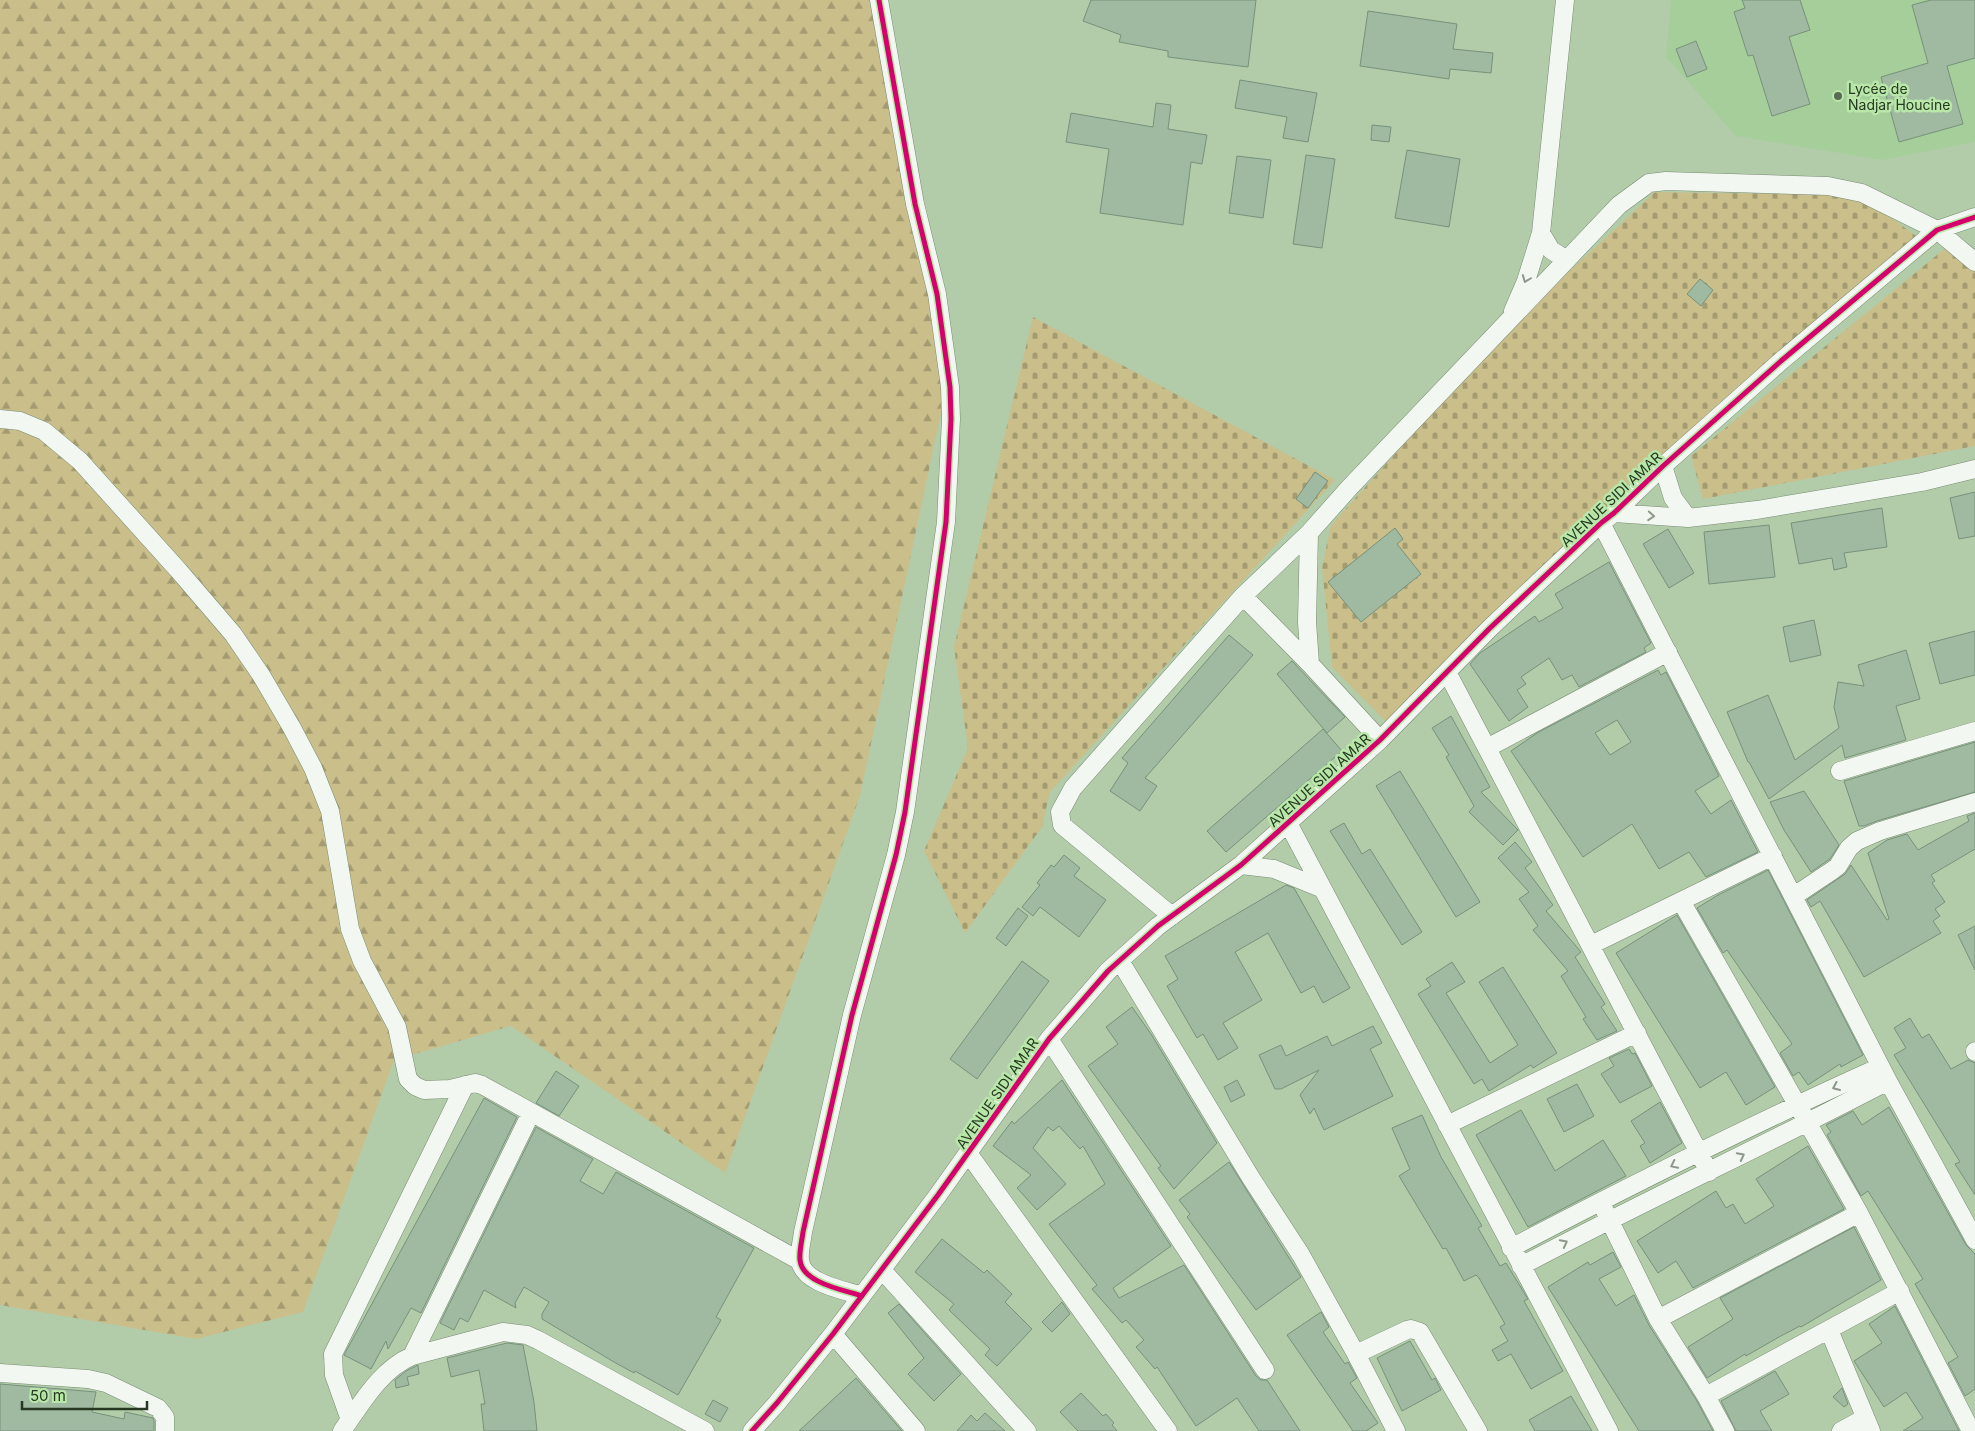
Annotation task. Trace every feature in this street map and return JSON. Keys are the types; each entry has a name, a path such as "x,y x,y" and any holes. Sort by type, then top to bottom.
{"street":[{"path":"862,1296 814,1280 803,1270 800,1261 803,1232 852,1016 896,855 905,812 946,522 951,420 948,370 937,294 915,204 879,0"},
{"path":"1504,326 1526,281 1541,233 1565,0"},
{"path":"1172,916 1062,825 1060,812 1073,788 1243,596 1309,533 1350,487 1619,205 1632,194 1649,184 1666,181 1845,188 1870,197 1937,230 1975,262"},
{"name":"AVENUE SIDI AMAR","path":"752,1431 833,1334 882,1270 968,1154 1049,1039 1108,971 1158,926 1241,865 1380,740 1489,629 1663,466 1781,360 1937,230 1975,217"},
{"path":"1541,233 1551,250 1567,260"},
{"path":"0,419 20,421 44,431 80,461 233,634 270,690 313,768 330,811 350,929 362,961 397,1027 408,1079 424,1090 450,1089 475,1083 482,1085 800,1261"},
{"path":"1663,466 1673,498 1688,518"},
{"path":"1975,469 1922,482 1758,510 1688,518 1608,518 1668,652 1884,1074 1975,1240"},
{"path":"1309,533 1307,622 1310,664"},
{"path":"1243,596 1310,664 1380,740"},
{"path":"1487,748 1668,652"},
{"path":"1447,672 1709,1172"},
{"path":"1840,771 1975,731"},
{"path":"1794,896 1838,866 1849,848 1857,841 1880,831 1975,802"},
{"path":"1288,823 1609,1431"},
{"path":"1592,946 1773,856"},
{"path":"1241,865 1274,870 1323,889"},
{"path":"1681,901 1859,1213 1971,1431"},
{"path":"1120,960 1251,1178 1301,1254 1396,1431"},
{"path":"1446,1124 1637,1033"},
{"path":"1049,1039 1265,1370"},
{"path":"1511,1248 1600,1201 1798,1105 1884,1074"},
{"path":"1521,1266 1609,1220 1808,1122 1884,1074"},
{"path":"346,1426 334,1375 333,1354 466,1085"},
{"path":"412,1356 531,1113"},
{"path":"968,1154 1168,1431"},
{"path":"1600,1201 1658,1319 1706,1396 1725,1431"},
{"path":"1658,1319 1859,1213"},
{"path":"882,1270 1028,1431"},
{"path":"1706,1396 1900,1291"},
{"path":"1356,1354 1407,1330 1420,1332 1478,1431"},
{"path":"1829,1330 1868,1425 1841,1431"},
{"path":"346,1426 383,1375 392,1367 412,1356 502,1332 526,1335 705,1431"},
{"path":"833,1334 916,1431"},
{"path":"0,1373 88,1378 106,1383 158,1408 165,1417 165,1431"}],"shaded area":[{"name":"Lycée de Nadjar Houcine","path":"1671,0 1975,0 1975,142 1882,160 1736,136 1666,57"}],"green space":[{"path":"0,0 876,0 950,370 860,796 725,1173 511,1026 394,1060 303,1312 196,1339 0,1305"},
{"path":"1655,192 1860,195 1919,238 1665,453 1532,575 1387,723 1332,667 1322,567 1331,525 1511,325"},
{"path":"1948,246 1975,269 1975,446 1703,499 1691,456"},
{"path":"1033,317 1335,480 1050,792 1042,827 965,933 924,851 968,748 954,647"}],"building":[{"path":"1091,0 1256,0 1248,67 1168,57 1168,51 1119,42 1121,35 1083,21"},
{"path":"1742,0 1800,0 1810,30 1789,37 1810,104 1772,116 1753,55 1748,56 1734,12 1745,8"},
{"path":"1931,0 1975,0 1975,58 1947,66 1963,124 1899,142 1881,77 1928,63 1912,5"},
{"path":"1368,11 1457,24 1453,49 1493,53 1491,73 1450,69 1449,79 1360,66"},
{"path":"1696,41 1707,69 1687,77 1676,49"},
{"path":"1240,80 1317,93 1308,142 1283,138 1287,117 1235,108"},
{"path":"1156,103 1171,105 1168,129 1207,135 1202,164 1191,162 1183,225 1100,213 1109,149 1066,142 1071,113 1153,127"},
{"path":"1372,125 1391,127 1389,142 1371,140"},
{"path":"1407,150 1460,159 1449,227 1395,218"},
{"path":"1306,155 1335,159 1322,248 1293,244"},
{"path":"1237,156 1271,160 1263,218 1229,213"},
{"path":"1700,279 1713,290 1701,306 1687,294"},
{"path":"1315,472 1328,481 1308,508 1296,499"},
{"path":"1975,492 1975,536 1959,539 1950,498"},
{"path":"1882,508 1887,547 1844,553 1847,567 1834,570 1832,558 1799,564 1791,523"},
{"path":"1769,525 1775,577 1709,584 1704,532"},
{"path":"1395,528 1403,539 1397,544 1421,574 1361,622 1328,582"},
{"path":"1668,529 1694,573 1669,588 1643,544"},
{"path":"1609,562 1651,643 1644,648 1646,652 1579,687 1572,675 1562,680 1549,658 1521,677 1526,684 1517,690 1528,707 1509,721 1470,664 1480,653 1535,616 1539,622 1563,608 1555,594"},
{"path":"1814,620 1821,655 1790,662 1783,627"},
{"path":"1975,631 1975,675 1940,684 1929,643"},
{"path":"1229,635 1253,655 1145,778 1157,786 1140,811 1110,791 1128,763 1122,758"},
{"path":"1906,650 1920,699 1896,706 1906,740 1845,758 1842,745 1769,799 1748,762 1727,712 1768,695 1795,760 1839,728 1834,707 1838,682 1864,686 1858,665"},
{"path":"1292,661 1345,717 1327,733 1277,674"},
{"path":"1658,670 1661,675 1666,672 1719,776 1695,791 1711,814 1731,800 1758,852 1706,877 1689,852 1659,869 1632,824 1583,857 1511,751 1537,733","holes":["1617,720 1631,742 1610,755 1595,733"]},
{"path":"1451,716 1490,787 1481,792 1518,830 1503,845 1469,812 1474,806 1446,757 1449,755 1432,728"},
{"path":"1323,729 1342,751 1226,852 1207,831"},
{"path":"1975,742 1975,792 1859,826 1844,781"},
{"path":"1400,771 1480,902 1456,917 1376,786"},
{"path":"1804,791 1839,845 1830,859 1811,872 1784,830 1770,802"},
{"path":"1975,813 1975,849 1931,875 1935,881 1932,883 1945,902 1935,909 1940,916 1933,921 1941,933 1864,977 1820,901 1811,907 1807,900 1845,874 1851,865 1887,920 1889,919 1868,853 1887,840 1907,834 1918,850 1969,821 1967,816"},
{"path":"1344,823 1362,854 1370,849 1422,932 1402,945 1330,831"},
{"path":"1515,842 1532,862 1525,868 1553,905 1546,911 1581,952 1575,957 1605,1004 1601,1007 1617,1031 1597,1040 1583,1019 1586,1017 1561,976 1568,971 1533,930 1538,926 1519,899 1529,892 1498,858"},
{"path":"1064,855 1080,868 1074,876 1106,900 1079,937 1040,907 1033,916 1022,907 1040,885 1037,883 1051,865 1054,867"},
{"path":"1768,870 1863,1055 1841,1067 1840,1064 1808,1085 1799,1072 1793,1076 1780,1053 1792,1044 1727,950 1723,953 1697,908 1718,895"},
{"path":"1286,885 1294,888 1350,988 1323,1003 1314,986 1301,993 1268,933 1235,952 1262,1000 1223,1023 1238,1048 1218,1060 1203,1034 1197,1038 1167,986 1178,979 1165,956"},
{"path":"1018,908 1028,916 1006,946 996,938"},
{"path":"1677,915 1775,1087 1746,1105 1726,1072 1700,1088 1616,953"},
{"path":"1975,926 1975,970 1958,935"},
{"path":"1022,961 1049,981 977,1079 950,1059"},
{"path":"1452,962 1465,982 1446,993 1490,1063 1518,1045 1479,982 1503,967 1557,1053 1533,1068 1531,1065 1489,1091 1482,1079 1474,1084 1418,994 1431,986 1426,979"},
{"path":"1132,1007 1151,1034 1217,1143 1174,1189 1158,1168 1161,1166 1088,1066 1118,1044 1106,1027"},
{"path":"1910,1018 1922,1038 1929,1034 1951,1069 1968,1060 1975,1063 1975,1195 1955,1164 1960,1162 1894,1055 1906,1048 1894,1028"},
{"path":"1373,1026 1382,1043 1370,1049 1393,1096 1324,1130 1314,1108 1310,1114 1300,1095 1319,1070 1281,1089 1275,1089 1259,1055 1281,1045 1286,1056 1327,1036 1332,1046"},
{"path":"1629,1049 1632,1054 1635,1053 1652,1086 1620,1103 1601,1074 1614,1066 1609,1058"},
{"path":"556,1071 579,1086 559,1116 536,1103"},
{"path":"1062,1080 1171,1246 1113,1288 1119,1298 1184,1265 1256,1376 1261,1380 1267,1380 1300,1431 1259,1431 1237,1398 1196,1426 1157,1367 1155,1369 1136,1347 1144,1340 1126,1320 1122,1323 1092,1289 1097,1285 1049,1224 1105,1184 1083,1146 1080,1149 1059,1126 1053,1131 1048,1127 1033,1148 1066,1184 1037,1210 1017,1188 1031,1175 993,1146 1012,1121 1014,1124"},
{"path":"1237,1080 1245,1095 1231,1102 1224,1087"},
{"path":"1577,1084 1594,1116 1564,1132 1547,1099"},
{"path":"484,1098 517,1117 421,1313 411,1308 388,1349 386,1341 371,1369 344,1355"},
{"path":"1660,1102 1682,1143 1650,1163 1640,1146 1645,1143 1631,1121"},
{"path":"1889,1107 1966,1245 1975,1254 1975,1389 1965,1396 1948,1363 1958,1357 1915,1284 1923,1279 1868,1191 1861,1196 1827,1135 1831,1132 1826,1125 1853,1111 1862,1125"},
{"path":"1521,1110 1555,1171 1603,1140 1626,1176 1528,1227 1476,1135"},
{"path":"1422,1115 1441,1157 1482,1226 1478,1228 1500,1266 1506,1263 1528,1299 1524,1301 1563,1371 1531,1389 1511,1354 1498,1361 1492,1350 1508,1341 1500,1327 1505,1324 1479,1278 1476,1275 1464,1281 1446,1248 1443,1249 1399,1176 1410,1169 1392,1128"},
{"path":"536,1127 593,1159 580,1181 603,1194 616,1172 754,1248 716,1317 721,1320 678,1395 635,1371 634,1373 614,1362 542,1319 542,1314 549,1302 524,1287 515,1303 516,1308 484,1290 468,1322 460,1318 454,1330 440,1323"},
{"path":"1808,1146 1844,1209 1693,1288 1676,1261 1658,1273 1637,1241 1716,1191 1726,1208 1733,1204 1745,1224 1774,1206 1756,1179"},
{"path":"1229,1162 1301,1277 1256,1310 1187,1217 1190,1214 1179,1200"},
{"path":"1854,1227 1881,1280 1801,1327 1746,1356 1745,1354 1707,1378 1688,1347 1733,1319 1720,1298"},
{"path":"942,1239 984,1273 987,1270 1012,1294 1005,1302 1032,1329 997,1366 985,1355 990,1349 949,1310 954,1304 915,1272"},
{"path":"1613,1252 1621,1267 1599,1279 1616,1306 1634,1295 1649,1325 1697,1401 1713,1431 1639,1431 1548,1287 1588,1262 1590,1265"},
{"path":"1062,1302 1070,1314 1052,1332 1042,1322"},
{"path":"899,1304 961,1374 934,1401 908,1374 924,1358 888,1313"},
{"path":"1895,1306 1959,1431 1903,1431 1923,1418 1906,1392 1884,1407 1854,1361 1882,1343 1869,1324"},
{"path":"1321,1312 1329,1327 1323,1332 1345,1364 1348,1362 1357,1378 1350,1383 1378,1423 1366,1431 1353,1431 1287,1335"},
{"path":"1410,1341 1432,1380 1435,1378 1441,1390 1402,1411 1377,1358"},
{"path":"507,1343 523,1345 534,1402 537,1431 484,1431 481,1404 485,1404 479,1370 451,1377 447,1358"},
{"path":"418,1365 419,1374 407,1377 409,1385 396,1388 395,1380 406,1371"},
{"path":"1775,1371 1789,1394 1760,1411 1772,1431 1736,1431 1721,1401"},
{"path":"856,1378 902,1431 799,1431"},
{"path":"0,1384 96,1392 92,1412 124,1419 125,1412 153,1418 154,1431 0,1431"},
{"path":"1842,1388 1848,1404 1844,1407 1833,1397"},
{"path":"1081,1393 1103,1416 1106,1414 1114,1423 1112,1425 1117,1431 1078,1431 1060,1412"},
{"path":"1571,1396 1592,1431 1535,1431 1529,1420"},
{"path":"713,1400 728,1408 720,1422 705,1414"},
{"path":"985,1413 1005,1431 957,1431 971,1415 977,1421"}],"cycle path":[{"path":"862,1296 816,1280 802,1268 800,1250 852,1015 896,855 905,812 946,522 951,419 950,387 937,294 915,204 879,0"},
{"path":"752,1431 833,1334 938,1195 1049,1039 1108,971 1158,926 1241,865 1380,740 1489,629 1601,523 1781,361 1937,230 1975,217"}],"place":[{"name":"Lycée de Nadjar Houcine","path":"1838,96"}]}
